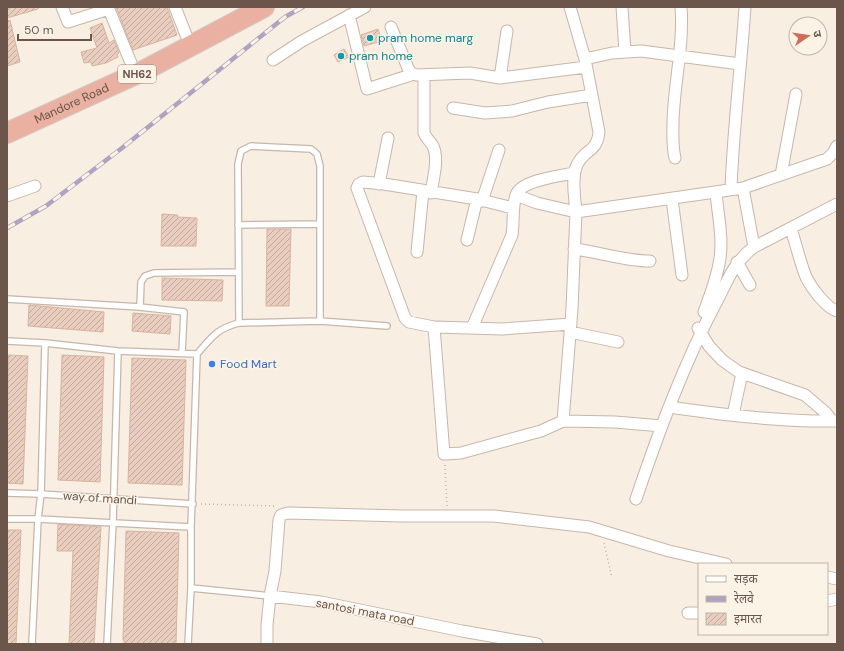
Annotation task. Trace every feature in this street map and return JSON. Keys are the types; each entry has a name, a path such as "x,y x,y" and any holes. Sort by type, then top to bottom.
{"highway":[{"name":"Mandore Road","path":"7,119 131,63 237,7"},
{"name":"Mandore Road","path":"7,133 145,70 264,7"}],"street":[{"path":"62,7 68,22 108,8 131,63"},
{"path":"176,7 186,35"},
{"path":"272,60 302,41 365,7"},
{"path":"563,421 570,328 576,212 574,173 577,164 594,148 599,141 600,132 586,63 570,7"},
{"path":"622,7 625,52"},
{"path":"675,158 672,147 674,104 680,56 682,7"},
{"path":"731,190 744,7"},
{"path":"349,15 367,90 419,75 470,73 500,78 586,63 625,52 641,51 740,64"},
{"path":"391,27 408,68 411,73 419,75"},
{"path":"500,78 507,31"},
{"path":"417,252 427,192 435,157 432,145 424,133 419,75"},
{"path":"781,175 796,94"},
{"path":"453,108 484,113 512,111 548,102 592,95"},
{"path":"379,184 388,138"},
{"path":"516,195 537,203 576,212 716,193 743,188 827,159 837,146"},
{"path":"467,240 499,150"},
{"path":"472,328 512,235 514,222 513,208 516,195 520,188 531,182 574,173"},
{"path":"513,208 480,200 379,184 363,182 359,184 358,188 405,318 409,322 434,327 502,329 570,328 618,342"},
{"path":"7,196 35,186"},
{"path":"743,188 754,247"},
{"path":"716,193 721,241 719,263 712,290 698,328 709,346 722,360 742,373 805,395 835,421"},
{"path":"672,199 682,275"},
{"path":"636,499 669,408 701,332 737,262 754,247 837,204"},
{"path":"791,229 806,277 821,299 837,312"},
{"path":"574,249 596,252 626,260 650,261"},
{"path":"737,262 750,286"},
{"path":"434,327 444,454 461,452 541,430 563,421 614,422 662,426"},
{"path":"733,415 742,373"},
{"path":"669,408 733,415 814,421 835,421"},
{"path":"267,644 267,625 270,596 275,571 279,520 281,515 288,513 494,516 590,527 669,550 722,563"},
{"name":"santosi mata road","path":"270,596 321,602 462,632 537,644"}],"lane":[{"path":"239,323 238,164 241,151 251,146 311,149 317,154 320,166 320,322"},
{"path":"238,225 320,224"},
{"path":"140,307 141,282 145,276 154,272 238,272"},
{"path":"7,299 140,307 184,312 182,353"},
{"path":"188,644 191,588 191,527 193,504 197,354 216,332 228,326 239,323 320,322 387,326"},
{"path":"7,341 46,343 118,351 197,354"},
{"path":"32,644 38,518 41,494 46,343"},
{"path":"107,644 114,522 118,351"},
{"name":"way of mandi","path":"7,494 41,494 193,504"},
{"path":"7,519 38,518 191,527"},
{"name":"santosi mata road","path":"191,588 270,596"}],"path":[{"path":"444,454 448,511"},
{"path":"602,531 612,578"}],"building":[{"path":"7,7 38,7 38,9 7,18"},
{"path":"116,7 167,7 177,35 133,50"},
{"path":"10,20 20,62 7,66 7,21"},
{"path":"102,23 109,43 114,40 119,53 117,54 118,57 106,63 92,66 91,62 84,63 81,52 97,48 90,28"},
{"name":"pram home marg","path":"378,29 382,41 364,46 361,35"},
{"name":"pram home","path":"344,49 349,57 338,62 334,55"},
{"path":"162,214 178,215 177,217 197,218 196,246 161,246"},
{"path":"267,229 291,229 289,306 266,306"},
{"path":"162,278 223,280 222,301 162,300"},
{"path":"29,305 104,312 103,332 28,326"},
{"path":"133,313 171,316 170,334 132,331"},
{"path":"8,355 28,356 23,484 7,483"},
{"path":"62,355 104,357 100,482 58,480"},
{"path":"132,358 186,360 182,485 128,483"},
{"path":"58,524 101,527 94,644 69,644 73,551 57,551"},
{"path":"7,530 21,530 16,644 7,644"},
{"path":"126,531 179,533 176,644 124,644"}],"railway":[{"path":"7,228 46,206 122,148 285,17 303,7"}],"place":[{"name":"pram home marg","path":"370,38"},
{"name":"pram home","path":"341,56"},
{"name":"Food Mart","path":"212,364"}]}
